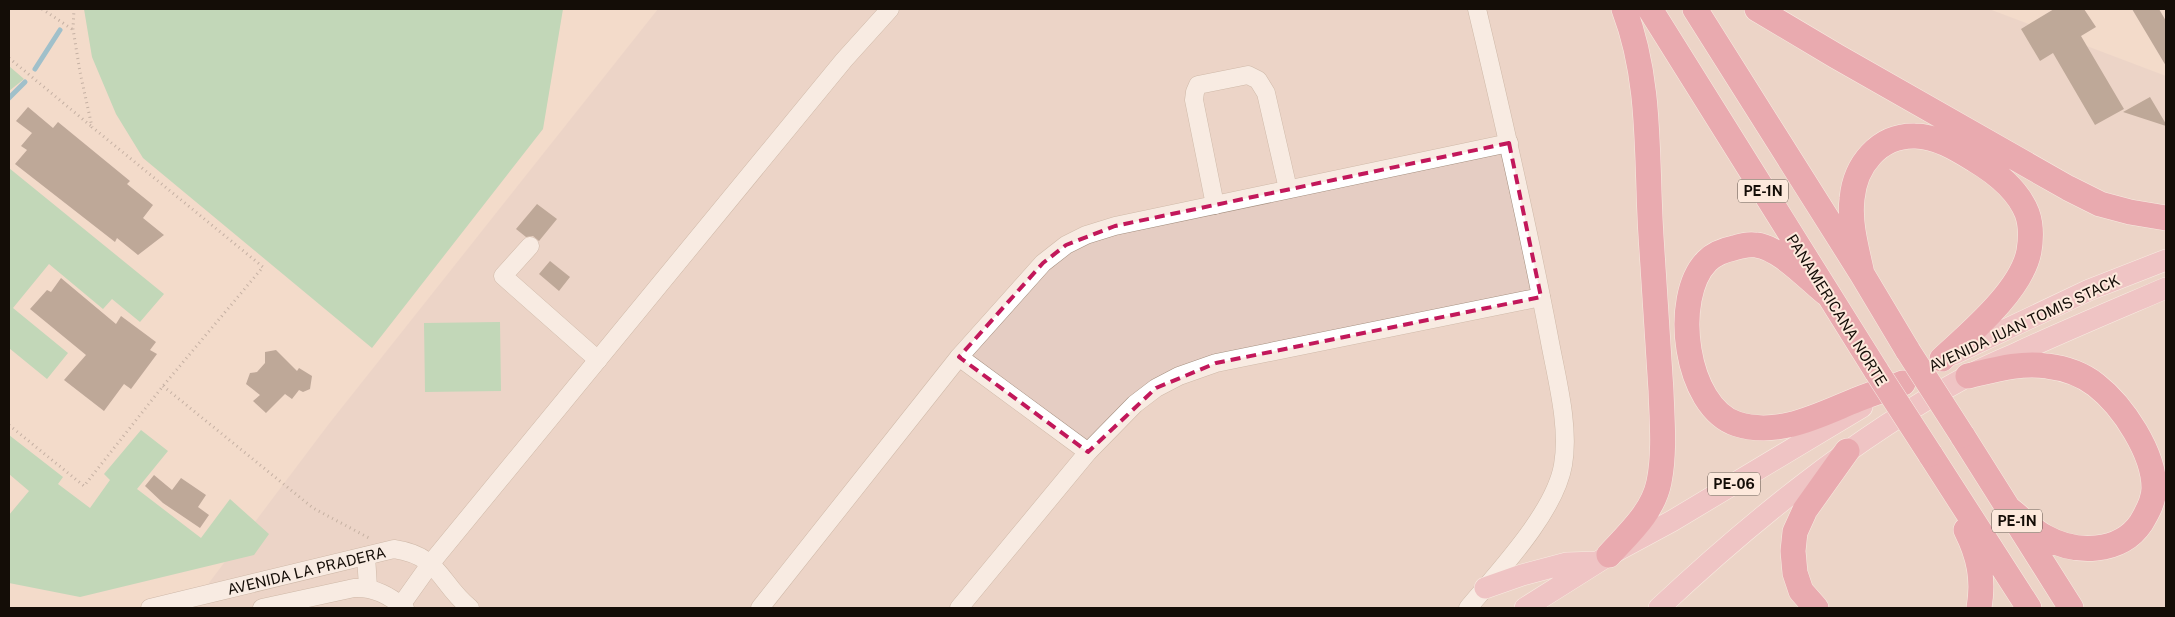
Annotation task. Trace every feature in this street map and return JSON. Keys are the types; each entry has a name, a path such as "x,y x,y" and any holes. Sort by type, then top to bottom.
{"highway":[{"path":"1604,559 1641,521 1653,502 1659,482 1662,438 1658,325 1643,82 1637,49 1624,9"},
{"name":"PANAMERICANA NORTE","path":"1650,9 1827,294 2029,608"},
{"name":"PE-1N","path":"1696,9 1908,351 2072,608"},
{"path":"1757,9 2068,188 2100,204 2130,212 2166,218"},
{"path":"1862,274 1852,228 1852,199 1857,176 1866,159 1879,146 1896,138 1915,136 1933,139 1958,150 2003,180 2019,198 2027,214 2030,234 2028,252 2022,271 1988,316 1942,359"},
{"path":"1827,294 1776,252 1756,245 1722,251 1707,261 1697,276 1692,291 1688,313 1687,336 1691,362 1697,382 1707,400 1720,414 1736,424 1756,427 1778,427 1802,423 1902,383"},
{"path":"1968,376 2020,365 2046,366 2075,372 2096,384 2115,405 2144,446 2152,466 2154,490 2148,511 2136,530 2118,544 2094,549 2067,545 2045,537 2009,509"},
{"path":"1816,608 1801,591 1795,572 1793,551 1795,532 1805,510 1847,451"},
{"path":"1954,489 1964,524 1976,549 1981,570 1982,591 1979,608"}],"main road":[{"name":"AVENIDA JUAN TOMIS STACK","path":"1525,608 1604,559 1672,521 1942,359 2089,290 2166,260"},
{"name":"AVENIDA JUAN TOMIS STACK","path":"1659,608 1767,512 1847,451 1919,403 1968,376 2083,323 2166,288"},
{"path":"1485,588 1567,562 1604,559"}],"street":[{"path":"366,556 368,587 382,592 402,607 431,563 844,60 890,9"},
{"path":"1468,608 1541,517 1556,488 1563,464 1564,433 1560,400 1541,297 1509,143 1477,9"},
{"path":"1215,205 1194,100 1198,85 1248,75 1258,80 1266,93 1288,190"},
{"path":"760,608 959,357 1043,263 1066,245 1086,235 1115,226 1509,143"},
{"path":"530,246 503,276 598,360"},
{"path":"959,608 1088,452 1135,404 1156,388 1216,363 1541,297"},
{"path":"959,357 1088,452"},
{"name":"AVENIDA LA PRADERA","path":"150,608 394,549 412,552 431,563 443,575 458,599 470,608"},
{"name":"AVENIDA LA PRADERA","path":"262,608 354,588 368,587"}],"path":[{"path":"42,9 73,29"},
{"path":"74,9 73,29 92,127"},
{"path":"9,58 263,267 163,386 84,486 9,426"},
{"path":"163,386 313,508 361,535"}],"highlighted area":[{"path":"1509,143 1541,297 1216,363 1156,388 1088,452 959,357 1043,263 1066,245 1115,226"}],"shaded area":[{"path":"658,9 1989,9 2166,76 2166,608 190,608 328,425"}],"green space":[{"path":"84,9 563,9 543,129 372,348 143,158 116,114 92,57"},
{"path":"9,66 24,79 9,91"},
{"path":"9,168 164,294 140,322 112,299 103,309 49,264 13,308 68,353 47,379 9,348"},
{"path":"500,322 501,391 425,392 424,323"},
{"path":"141,430 168,451 137,489 201,538 230,499 269,534 254,555 80,597 9,583 9,515 29,491 9,474 9,435 63,477 58,484 90,508 110,480 104,474"}],"building":[{"path":"2054,9 2084,9 2096,27 2081,36 2124,109 2095,125 2053,53 2040,61 2021,29"},
{"path":"2132,9 2159,9 2166,21 2166,66"},
{"path":"2150,97 2166,124 2166,126 2123,112"},
{"path":"28,107 53,128 58,122 130,181 127,184 153,205 143,218 164,235 138,255 117,238 115,242 15,164 27,150 21,146 32,133 16,121"},
{"path":"537,204 557,219 539,241 533,236 526,237 516,229"},
{"path":"550,261 570,277 559,291 539,274"},
{"path":"61,278 116,324 121,316 156,342 150,350 157,354 131,389 124,384 104,411 64,380 86,355 30,309 47,290 51,292"},
{"path":"276,350 297,371 299,368 312,376 310,389 303,392 299,390 292,399 285,394 266,413 253,401 260,395 246,384 250,373 257,372 265,363 265,352"},
{"path":"154,475 172,490 181,478 206,495 198,507 209,515 200,528 163,503 145,486"}],"waterway":[{"path":"35,69 60,30"},
{"path":"9,98 25,82"}]}
